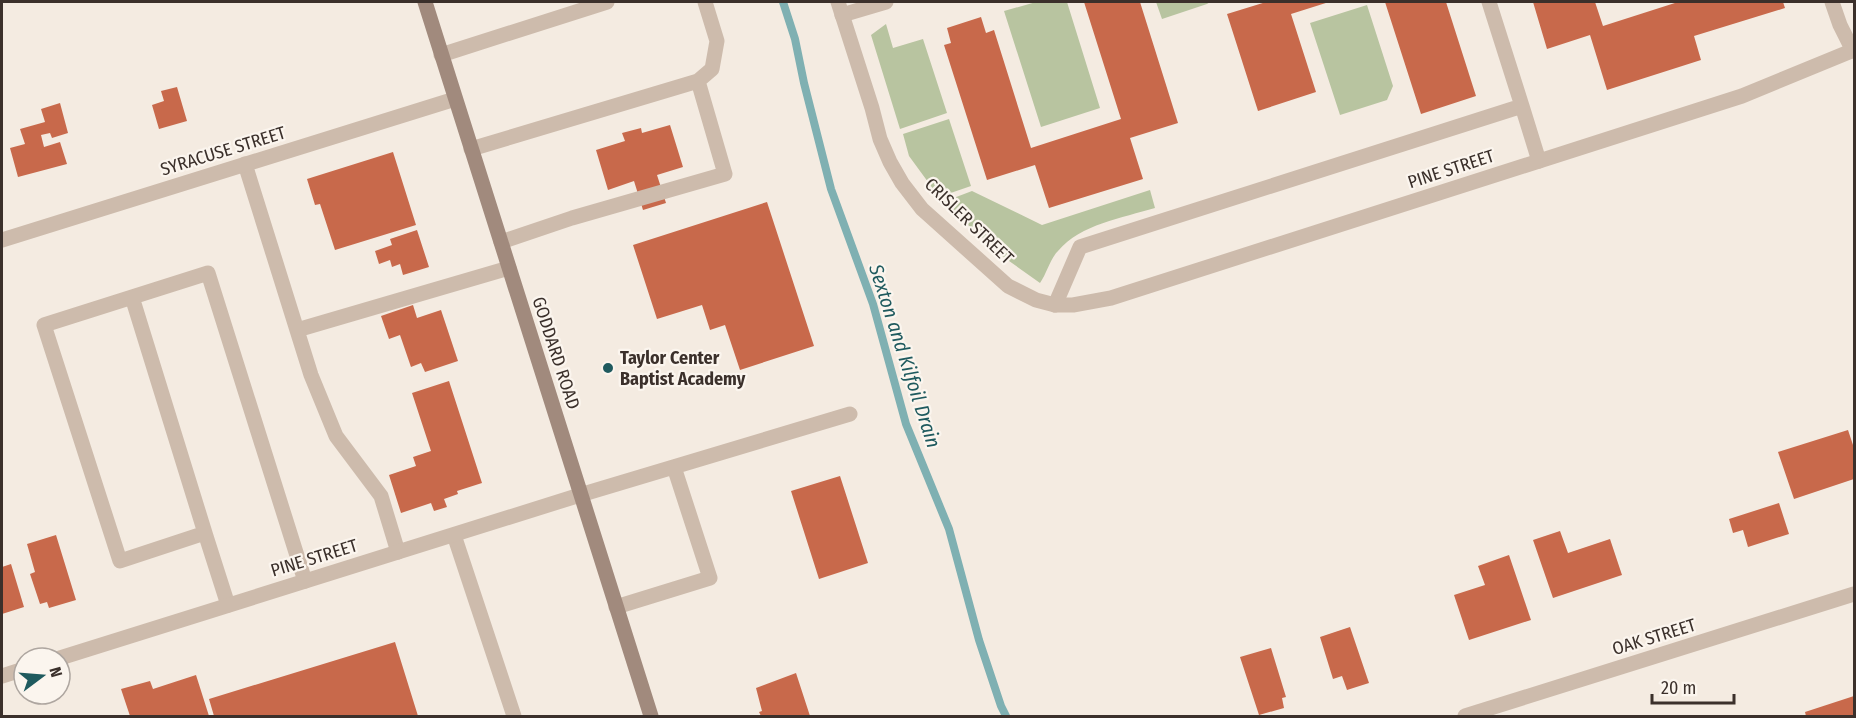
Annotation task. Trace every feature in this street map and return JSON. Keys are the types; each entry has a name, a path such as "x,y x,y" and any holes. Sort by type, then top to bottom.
{"main road":[{"name":"GODDARD ROAD","path":"424,2 651,717"}],"street":[{"path":"441,55 607,2"},
{"path":"471,150 698,81 712,69 717,41 705,2"},
{"path":"840,8 886,2"},
{"path":"1489,2 1539,161"},
{"path":"1832,2 1840,25 1854,51"},
{"name":"CRISLER STREET","path":"840,8 880,139 902,183 922,209 1008,286 1036,300 1055,305"},
{"name":"PINE STREET","path":"1055,305 1074,305 1111,298 1742,96 1854,51"},
{"path":"501,242 572,218 725,174 698,81"},
{"name":"SYRACUSE STREET","path":"2,240 455,99"},
{"path":"1055,305 1080,247 1522,106"},
{"path":"245,164 312,375 336,436 381,496 398,552"},
{"path":"297,330 509,268"},
{"path":"205,533 120,561 44,325 208,273 305,581"},
{"path":"132,297 228,605"},
{"name":"PINE STREET","path":"72,654 580,495 850,414"},
{"path":"616,607 710,578 674,467"},
{"path":"454,534 514,717"},
{"name":"OAK STREET","path":"1465,717 1854,594"}],"green space":[{"path":"1036,2 1067,2 1100,108 1041,127 1004,11"},
{"path":"1156,2 1210,2 1162,19"},
{"path":"1367,5 1393,86 1387,100 1340,115 1310,23"},
{"path":"886,24 893,48 923,39 947,113 900,129 871,35"},
{"path":"949,119 971,186 939,197 909,156 903,134"},
{"path":"1150,190 1155,208 1103,223 1078,234 1055,254 1040,283 1002,256 943,202 972,191 1042,225"}],"building":[{"path":"1084,2 1140,2 1178,123 1130,138 1143,179 1049,208 1035,165 987,180 944,45 951,43 947,28 981,17 986,33 994,30 1031,148 1121,119"},
{"path":"1266,2 1329,2 1291,14 1316,92 1258,111 1227,14"},
{"path":"1385,2 1446,2 1476,96 1421,114"},
{"path":"1533,2 1595,2 1603,26 1678,2 1783,2 1785,8 1694,36 1701,60 1607,90 1590,35 1547,49"},
{"path":"177,87 187,121 159,129 152,105 164,101 161,91"},
{"path":"60,103 68,133 52,138 50,133 41,135 44,147 60,142 67,164 18,177 10,148 25,144 20,129 45,122 41,109"},
{"path":"670,125 683,167 657,175 666,203 643,210 634,181 608,190 596,150 625,141 622,133 641,128 642,133"},
{"path":"393,152 416,225 335,250 320,204 315,205 307,179"},
{"path":"767,202 814,346 740,370 725,325 710,330 702,305 657,319 633,245"},
{"path":"417,230 429,267 403,275 400,264 392,267 390,260 379,264 375,251 392,245 390,239"},
{"path":"413,305 417,318 441,310 458,361 425,372 421,363 411,367 400,335 389,339 381,316"},
{"path":"449,381 482,483 457,491 458,494 444,499 447,507 434,511 431,503 401,513 389,475 416,466 413,457 431,451 412,393"},
{"path":"1848,430 1854,448 1854,479 1794,499 1778,452"},
{"path":"840,476 868,563 819,579 791,491"},
{"path":"1779,503 1789,534 1748,547 1743,530 1733,533 1729,519"},
{"path":"1560,531 1568,553 1610,539 1622,575 1553,598 1533,540"},
{"path":"56,535 76,600 49,608 47,602 40,604 30,574 35,572 27,544"},
{"path":"1509,555 1531,620 1469,640 1454,595 1485,585 1478,566"},
{"path":"11,564 24,607 2,614 2,567"},
{"path":"1350,627 1369,683 1347,690 1342,676 1333,679 1320,637"},
{"path":"395,642 418,716 214,716 209,699"},
{"path":"1271,648 1286,697 1282,698 1284,708 1259,715 1240,657"},
{"path":"796,673 810,716 761,716 759,712 762,711 756,688"},
{"path":"196,675 209,716 130,716 121,689 150,681 153,689"},
{"path":"1854,696 1854,716 1806,716 1805,712"}],"waterway":[{"name":"Sexton and Kilfoil Drain","path":"783,2 795,39 831,189 873,304 906,424 949,529 979,640 1006,716"}],"place":[{"name":"Taylor Center Baptist Academy","path":"608,368"}]}
